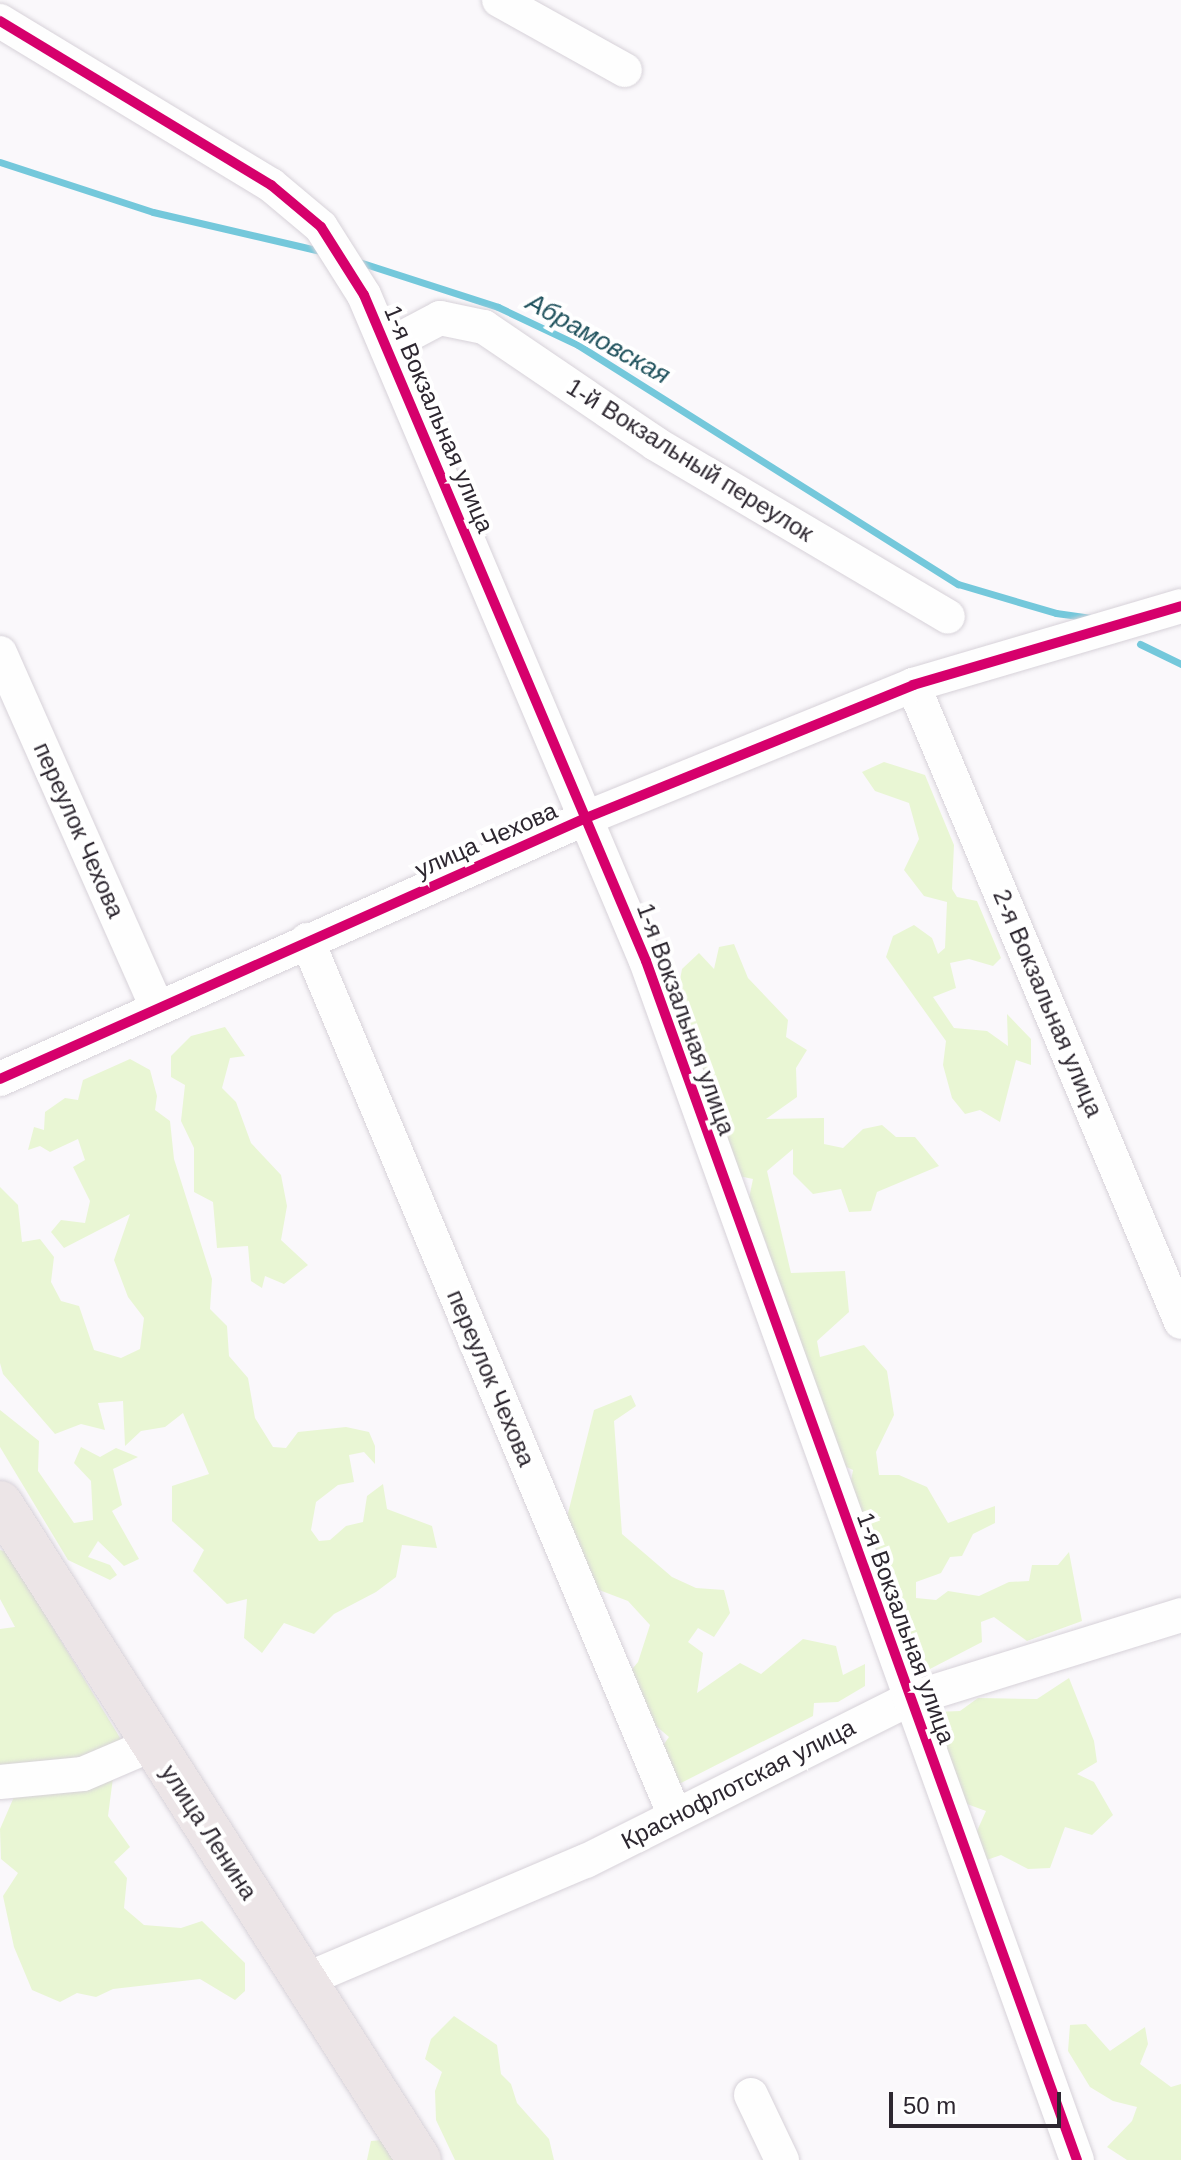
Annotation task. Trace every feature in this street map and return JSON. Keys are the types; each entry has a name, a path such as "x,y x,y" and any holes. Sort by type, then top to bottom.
{"main road":[{"name":"улица Ленина","path":"0,1503 419,2160"}],"street":[{"path":"499,0 625,70"},
{"name":"1-я Вокзальная улица","path":"0,21 227,157 301,209 348,263 387,346 646,961 1077,2160"},
{"name":"1-й Вокзальный переулок","path":"387,346 440,318 484,327 643,436 948,617"},
{"name":"улица Чехова","path":"0,1079 586,818 913,685 1181,606"},
{"name":"переулок Чехова","path":"0,653 157,1007"},
{"name":"2-я Вокзальная улица","path":"913,685 1181,1322"},
{"name":"переулок Чехова","path":"307,940 675,1816"},
{"name":"Краснофлотская улица","path":"305,1980 487,1907 910,1699 1181,1615"},
{"path":"0,1782 83,1774 153,1744"},
{"path":"751,2095 782,2160"}],"green space":[{"path":"884,762 925,775 954,845 952,889 957,897 977,901 1001,958 993,966 969,959 950,963 956,988 933,997 954,1028 987,1031 1008,1046 1007,1014 1031,1039 1031,1065 1016,1060 1000,1122 980,1110 965,1114 952,1098 943,1065 946,1041 886,957 893,936 914,925 932,938 938,954 945,948 947,902 924,896 904,870 919,839 909,803 875,791 862,772"},
{"path":"734,944 748,978 788,1020 786,1037 807,1050 796,1068 797,1097 766,1119 824,1118 824,1144 843,1148 863,1129 882,1125 896,1137 915,1137 939,1166 877,1192 871,1211 849,1212 841,1189 813,1194 793,1174 793,1149 767,1171 791,1273 845,1271 849,1312 817,1341 820,1357 864,1345 887,1371 894,1415 876,1452 879,1475 899,1475 927,1487 948,1523 995,1506 995,1523 973,1534 962,1556 950,1557 941,1573 916,1582 916,1598 936,1600 948,1591 979,1596 1009,1582 1029,1581 1032,1565 1058,1565 1069,1552 1082,1621 1027,1641 994,1617 981,1622 982,1642 928,1670 908,1657 907,1624 888,1597 848,1497 853,1470 836,1462 765,1264 767,1245 748,1203 753,1179 734,1175 712,1098 713,1076 700,1071 696,1038 684,1035 675,1007 682,969 699,953 714,969 719,947"},
{"path":"225,1027 245,1056 230,1058 222,1088 236,1102 251,1143 281,1175 287,1206 281,1240 308,1265 284,1284 265,1276 262,1288 251,1281 248,1246 217,1248 213,1202 194,1192 194,1148 181,1121 185,1085 171,1077 171,1056 191,1036"},
{"path":"130,1059 150,1070 157,1096 155,1110 170,1121 174,1159 212,1279 210,1309 227,1326 229,1356 248,1378 255,1418 273,1447 286,1448 298,1432 346,1427 369,1432 375,1446 375,1464 364,1452 349,1455 354,1482 338,1485 316,1502 311,1530 319,1541 330,1540 346,1526 363,1522 367,1496 383,1484 387,1509 432,1526 437,1548 402,1545 396,1577 376,1592 334,1614 314,1634 284,1623 262,1653 244,1638 247,1599 227,1604 193,1571 204,1550 172,1521 172,1486 209,1474 183,1413 165,1427 141,1431 125,1446 123,1401 98,1403 105,1430 81,1424 55,1434 3,1374 0,1363 0,1187 18,1205 22,1242 40,1239 54,1257 51,1282 61,1301 79,1306 94,1350 121,1358 140,1349 144,1318 128,1297 114,1260 130,1214 64,1248 51,1232 61,1220 85,1223 90,1201 73,1167 85,1160 78,1139 50,1152 40,1146 28,1150 34,1127 44,1130 45,1112 65,1098 78,1100 83,1080"},
{"path":"631,1395 636,1406 614,1421 622,1534 672,1577 696,1588 724,1590 730,1613 714,1637 698,1628 688,1642 703,1653 697,1693 740,1663 761,1674 803,1639 836,1646 843,1675 865,1664 865,1686 838,1702 814,1703 813,1716 677,1785 659,1751 669,1737 642,1714 628,1674 638,1662 650,1625 628,1601 586,1585 565,1525 594,1410"},
{"path":"0,1410 39,1441 38,1471 74,1523 93,1520 91,1481 74,1463 81,1447 100,1457 116,1448 138,1457 113,1469 122,1505 112,1511 139,1559 124,1566 98,1541 88,1557 110,1565 117,1575 110,1580 68,1560 0,1447"},
{"path":"0,1550 7,1552 125,1746 71,1767 0,1770 0,1629 15,1627 0,1599"},
{"path":"1069,1678 1094,1741 1097,1762 1077,1774 1094,1782 1113,1815 1092,1835 1065,1827 1050,1868 1028,1869 1001,1855 981,1862 977,1831 986,1811 967,1804 932,1736 936,1712 960,1711 978,1698 1037,1699"},
{"path":"114,1770 108,1816 130,1847 114,1862 127,1878 124,1908 144,1925 181,1928 202,1921 245,1963 245,1991 235,2000 200,1979 113,1989 96,1997 77,1993 60,2002 32,1990 14,1947 3,1896 18,1873 1,1859 0,1829 17,1790"},
{"path":"454,2016 497,2045 501,2074 511,2084 517,2103 549,2139 554,2160 455,2160 436,2120 435,2091 442,2072 425,2059 431,2039"},
{"path":"1086,2024 1110,2051 1145,2027 1148,2044 1140,2064 1171,2087 1181,2084 1181,2160 1127,2160 1107,2147 1132,2121 1137,2107 1113,2101 1090,2087 1068,2051 1070,2025"},
{"path":"383,2140 396,2160 367,2160 371,2141"}],"waterway":[{"name":"Абрамовская","path":"0,162 153,212 321,251"},
{"name":"Абрамовская","path":"356,261 498,307 578,345 958,584 1056,613 1093,618"},
{"name":"Абрамовская","path":"1140,644 1181,664"}],"cycle path":[{"path":"0,21 271,185 321,227 364,295 646,961 1077,2160"},
{"path":"0,1079 586,818 913,685 1181,606"}]}
